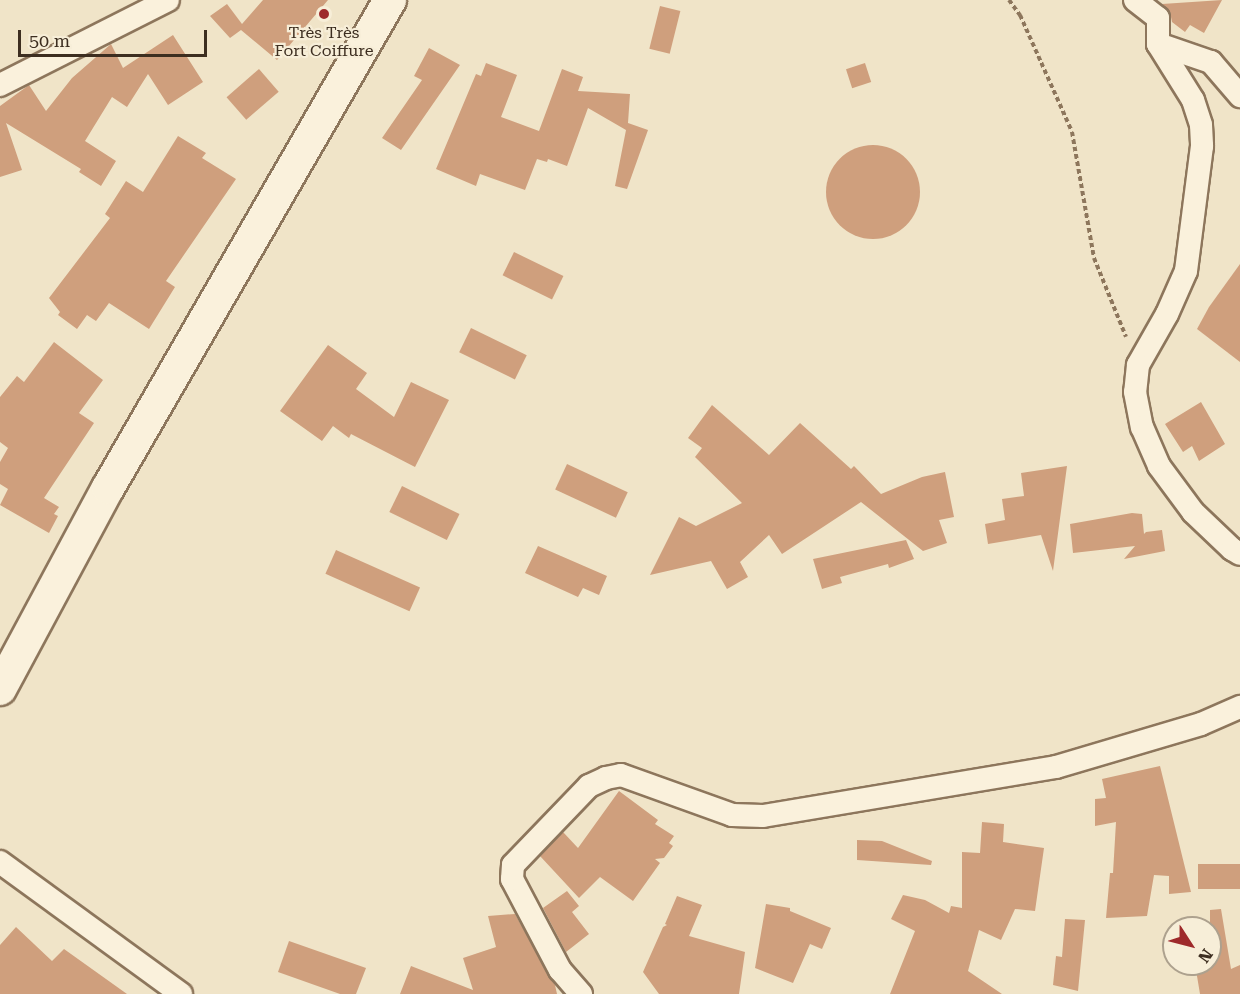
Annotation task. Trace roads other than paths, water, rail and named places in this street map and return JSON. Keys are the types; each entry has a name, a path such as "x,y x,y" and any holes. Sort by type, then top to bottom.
{"main road":[{"path":"0,689 108,488 390,0"}],"street":[{"path":"0,85 168,0"},
{"path":"1135,0 1158,18 1158,44 1192,99 1201,125 1202,146 1186,271 1167,314 1138,365 1135,392 1142,427 1158,466 1193,512 1240,554"},
{"path":"1158,44 1211,62 1240,96"},
{"path":"581,994 560,970 512,879 513,865 589,786 606,778 621,775 732,815 763,816 1056,767 1201,724 1240,707"},
{"path":"0,862 181,994"},
{"path":"560,970 564,994"}],"place":[{"name":"Très Très Fort Coiffure","path":"324,14"}]}
